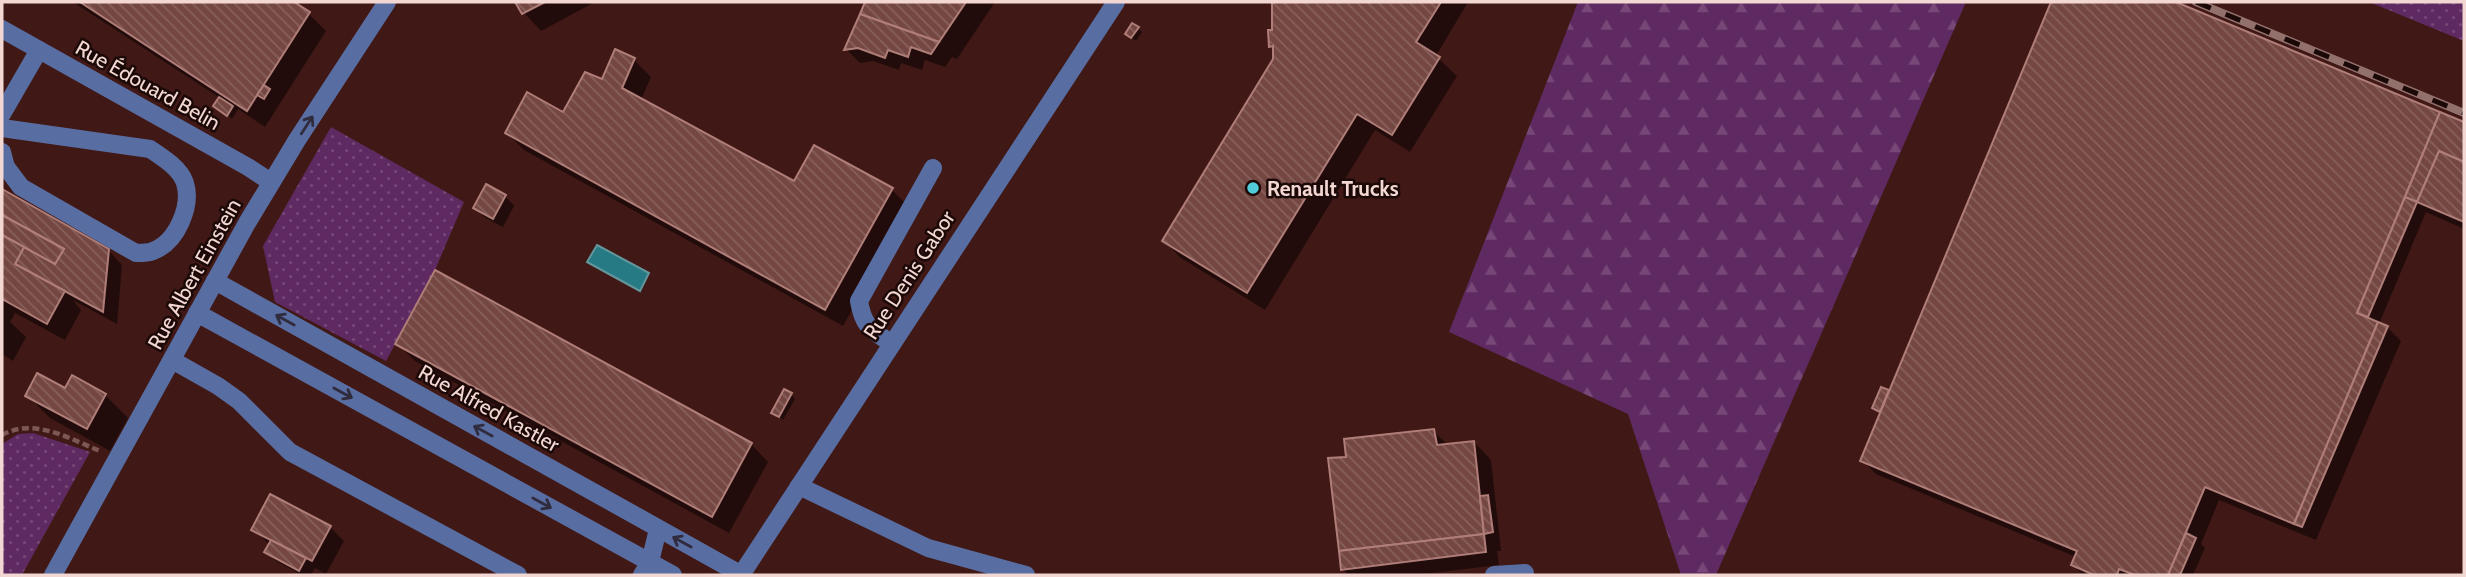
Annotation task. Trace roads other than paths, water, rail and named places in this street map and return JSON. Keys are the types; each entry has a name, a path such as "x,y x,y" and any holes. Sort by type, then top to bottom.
{"street":[{"name":"Rue Albert Einstein","path":"53,575 271,182 387,2"},
{"name":"Rue Denis Gabor","path":"741,575 1116,2"},
{"name":"Rue Édouard Belin","path":"2,29 271,182"},
{"path":"2,114 39,50"},
{"path":"2,128 150,149 169,162 184,181 187,200 181,222 164,244 152,252 136,253 21,187 6,167 2,152"},
{"path":"891,343 870,330 862,317 859,302 933,168"},
{"name":"Rue Alfred Kastler","path":"215,281 741,575"},
{"path":"197,313 646,569 673,575"},
{"path":"172,360 239,401 290,452 518,575"},
{"path":"799,485 928,548 1026,575"},
{"path":"646,569 658,529"},
{"path":"1494,575 1525,573"}],"water":[{"path":"597,245 649,273 640,291 587,262"}],"railway":[{"path":"2196,2 2464,113"}],"place":[{"name":"Renault Trucks","path":"1253,188"}]}
